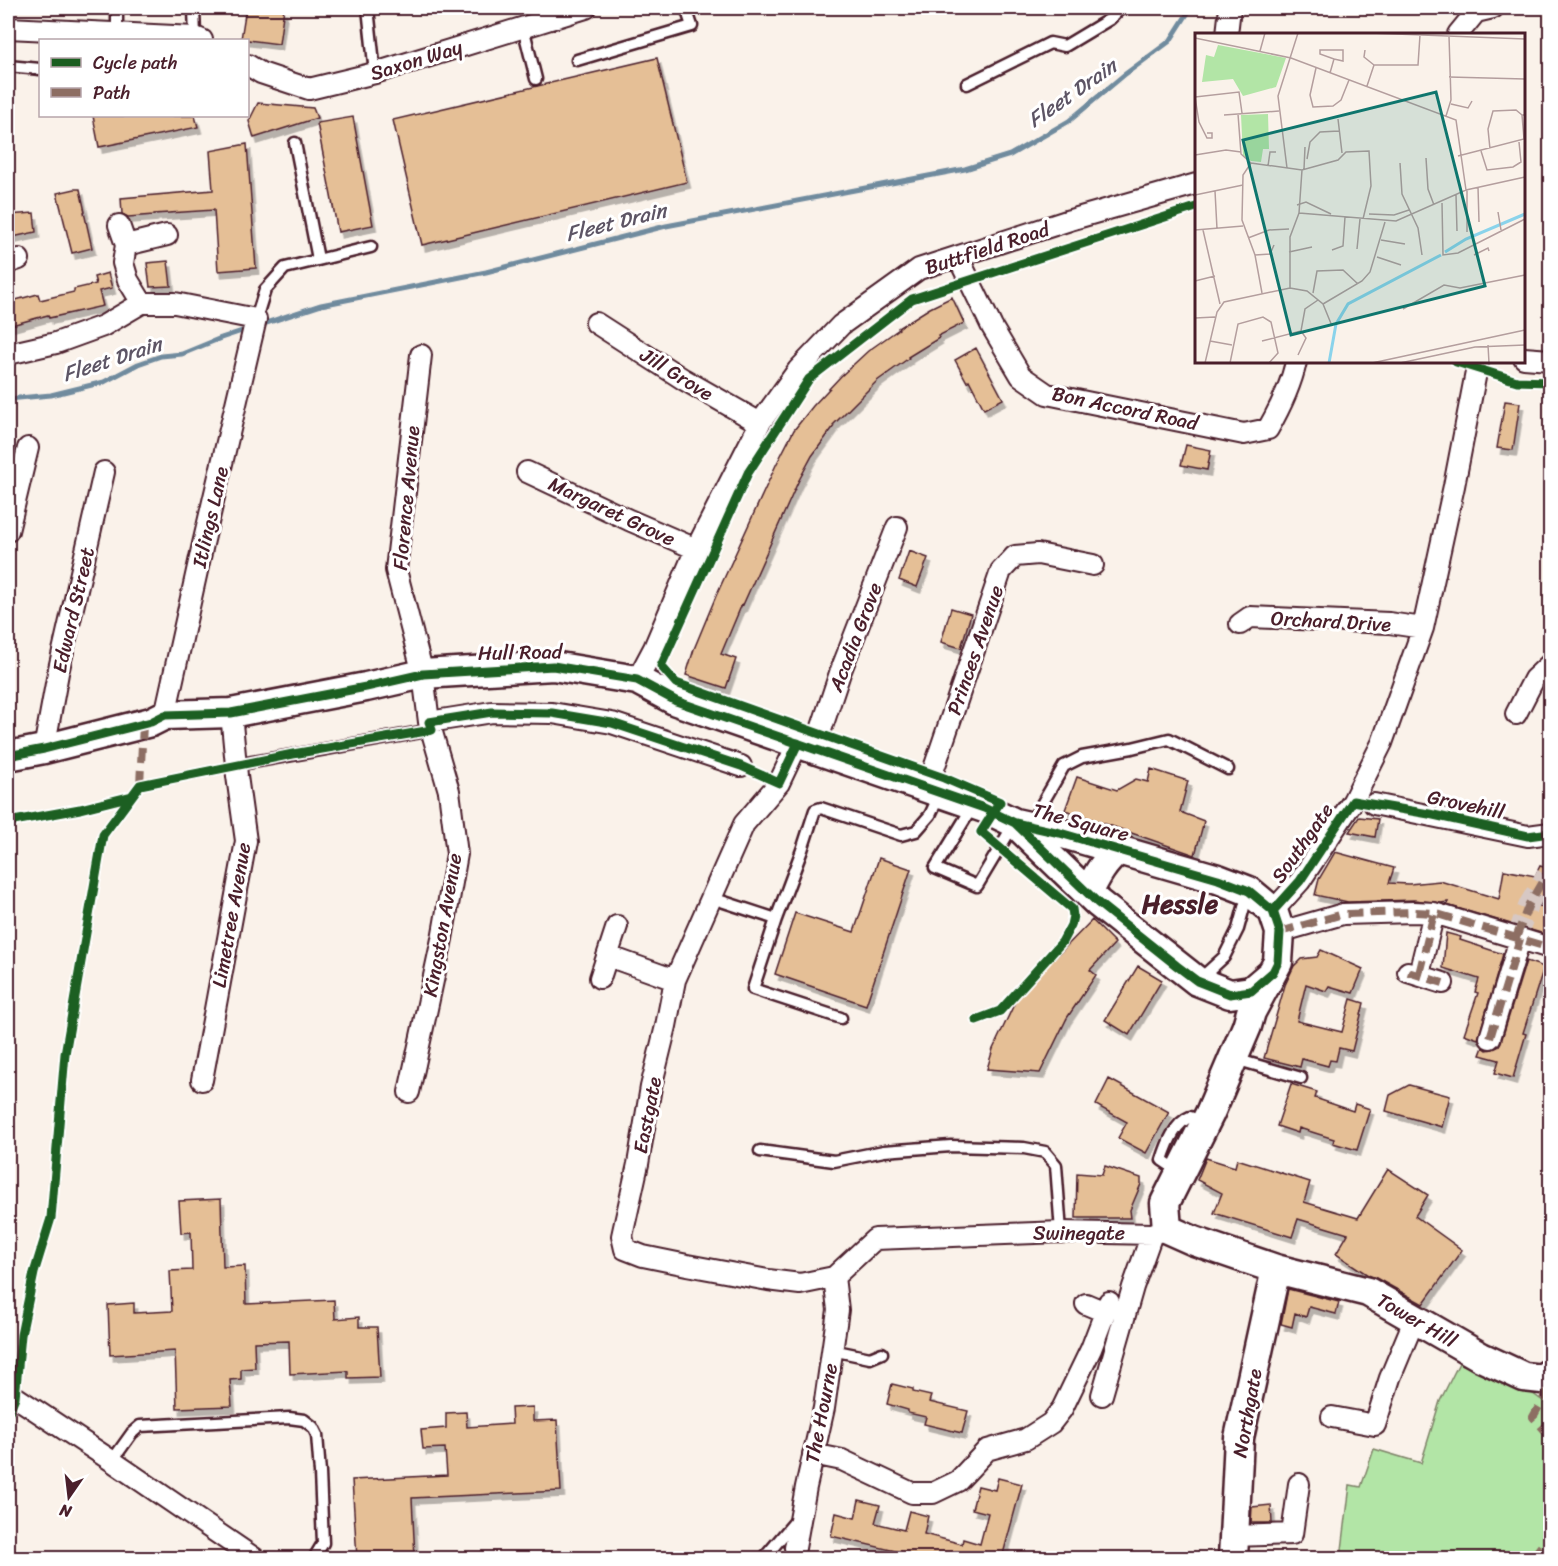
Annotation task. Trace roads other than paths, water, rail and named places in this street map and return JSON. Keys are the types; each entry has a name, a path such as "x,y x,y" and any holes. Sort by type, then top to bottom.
{"street":[{"name":"Saxon Way","path":"249,67 261,73 309,89 375,73 580,8"},
{"path":"1227,33 1230,8"},
{"path":"1459,33 1481,9"},
{"path":"8,28 198,39"},
{"name":"Buttfield Road","path":"637,680 654,648 696,549 760,423 798,370 840,326 919,269 1070,220 1195,185"},
{"path":"119,225 126,244 123,262 125,271 142,303"},
{"path":"126,244 167,235"},
{"name":"Bon Accord Road","path":"958,257 992,327 1021,376 1047,394 1244,434 1268,429 1278,411 1295,367"},
{"path":"8,354 56,343 103,326 142,303 175,303 256,319"},
{"name":"Itlings Lane","path":"165,715 256,319"},
{"name":"Jill Grove","path":"596,323 683,379 760,423"},
{"name":"Florence Avenue","path":"421,355 396,570 423,674"},
{"path":"1525,358 1551,360"},
{"name":"Southgate","path":"1276,922 1300,880 1353,801 1382,743 1423,628 1478,363"},
{"path":"8,531 13,489 28,448"},
{"name":"Edward Street","path":"44,749 58,672 104,472"},
{"name":"Margaret Grove","path":"527,472 696,549"},
{"name":"Acadia Grove","path":"806,746 840,673 897,527"},
{"name":"Princes Avenue","path":"934,791 1001,571 1015,556 1038,554 1094,565"},
{"name":"Orchard Drive","path":"1240,624 1250,617 1389,623 1423,628"},
{"path":"1516,714 1534,679 1551,664"},
{"name":"Hull Road","path":"8,756 151,722 165,715 231,713 423,674 553,666 637,680 675,701 984,808 1022,825"},
{"name":"Kingston Avenue","path":"409,1092 442,939 457,854 449,791 430,726 423,674"},
{"path":"430,726 492,712 552,713 612,723 741,766"},
{"name":"Limetree Avenue","path":"202,1080 246,841 231,713"},
{"name":"Eastgate","path":"806,746 779,783 744,824 675,980 651,1087 638,1164 622,1236 625,1249 643,1256 800,1284 834,1278"},
{"name":"Grovehill","path":"1374,804 1528,836 1551,833"},
{"name":"The Square","path":"1022,825 1060,833 1218,879 1248,891 1276,922"},
{"name":"The Square","path":"1022,825 1109,912 1197,981 1240,1003"},
{"name":"The Square","path":"1088,893 1106,861 1119,850"},
{"path":"1434,913 1414,973 1443,982"},
{"path":"1102,1395 1133,1287 1159,1231 1165,1203 1205,1123 1247,1026 1240,1003 1273,972 1278,962 1276,922 1343,914 1434,913 1551,948"},
{"path":"600,978 617,926"},
{"path":"1490,1038 1520,939"},
{"path":"608,956 675,980"},
{"name":"Swinegate","path":"834,1278 874,1239 1061,1232 1159,1231 1276,1269"},
{"name":"Tower Hill","path":"1276,1269 1368,1292 1481,1357 1524,1377 1548,1379"},
{"name":"Northgate","path":"1233,1547 1239,1438 1276,1269"},
{"name":"The Hourne","path":"795,1548 824,1408 838,1310 834,1278"},
{"path":"813,1454 842,1460 912,1493 933,1493 958,1481 987,1450 1026,1438 1051,1423 1062,1409 1091,1349 1107,1307 1086,1304"},
{"path":"1332,1417 1374,1425 1389,1378 1415,1318"},
{"path":"8,1392 254,1558"},
{"path":"1233,1547 1292,1534 1299,1484"}],"lane":[{"path":"117,8 117,34"},
{"path":"194,8 198,39"},
{"path":"368,8 375,73"},
{"path":"578,60 692,26 686,8"},
{"path":"967,84 1050,43 1065,46 1110,19 1121,8"},
{"path":"523,27 536,79"},
{"path":"8,66 39,69"},
{"path":"295,143 318,259"},
{"path":"256,319 265,290 285,268 371,247"},
{"path":"236,765 430,726"},
{"path":"974,805 935,868 977,886 1064,766 1082,757 1169,739 1228,769"},
{"path":"841,1018 753,989 815,810 821,808 901,835 916,831 930,815 934,791"},
{"path":"1197,981 1224,957 1238,929 1248,891"},
{"path":"712,898 776,919"},
{"path":"1233,1059 1301,1078"},
{"path":"760,1151 834,1161 884,1151 951,1146 1024,1148 1045,1152 1056,1165 1061,1232"},
{"path":"832,1350 870,1358 882,1353"},
{"path":"112,1461 132,1433 140,1426 289,1418 304,1420 313,1427 317,1435 320,1473 323,1543 314,1558"},
{"path":"764,1558 802,1513"}],"waterway":[{"name":"Fleet Drain","path":"260,325 321,305 486,272 666,226 965,169 1010,155 1069,121 1124,75 1170,41 1191,8"},
{"name":"Fleet Drain","path":"8,399 51,395 104,382 138,364 161,356 182,354 248,329"}],"tunnel":[{"path":"1516,938 1529,904 1546,875"}],"district":[{"name":"Hessle","path":"1180,904"}]}
